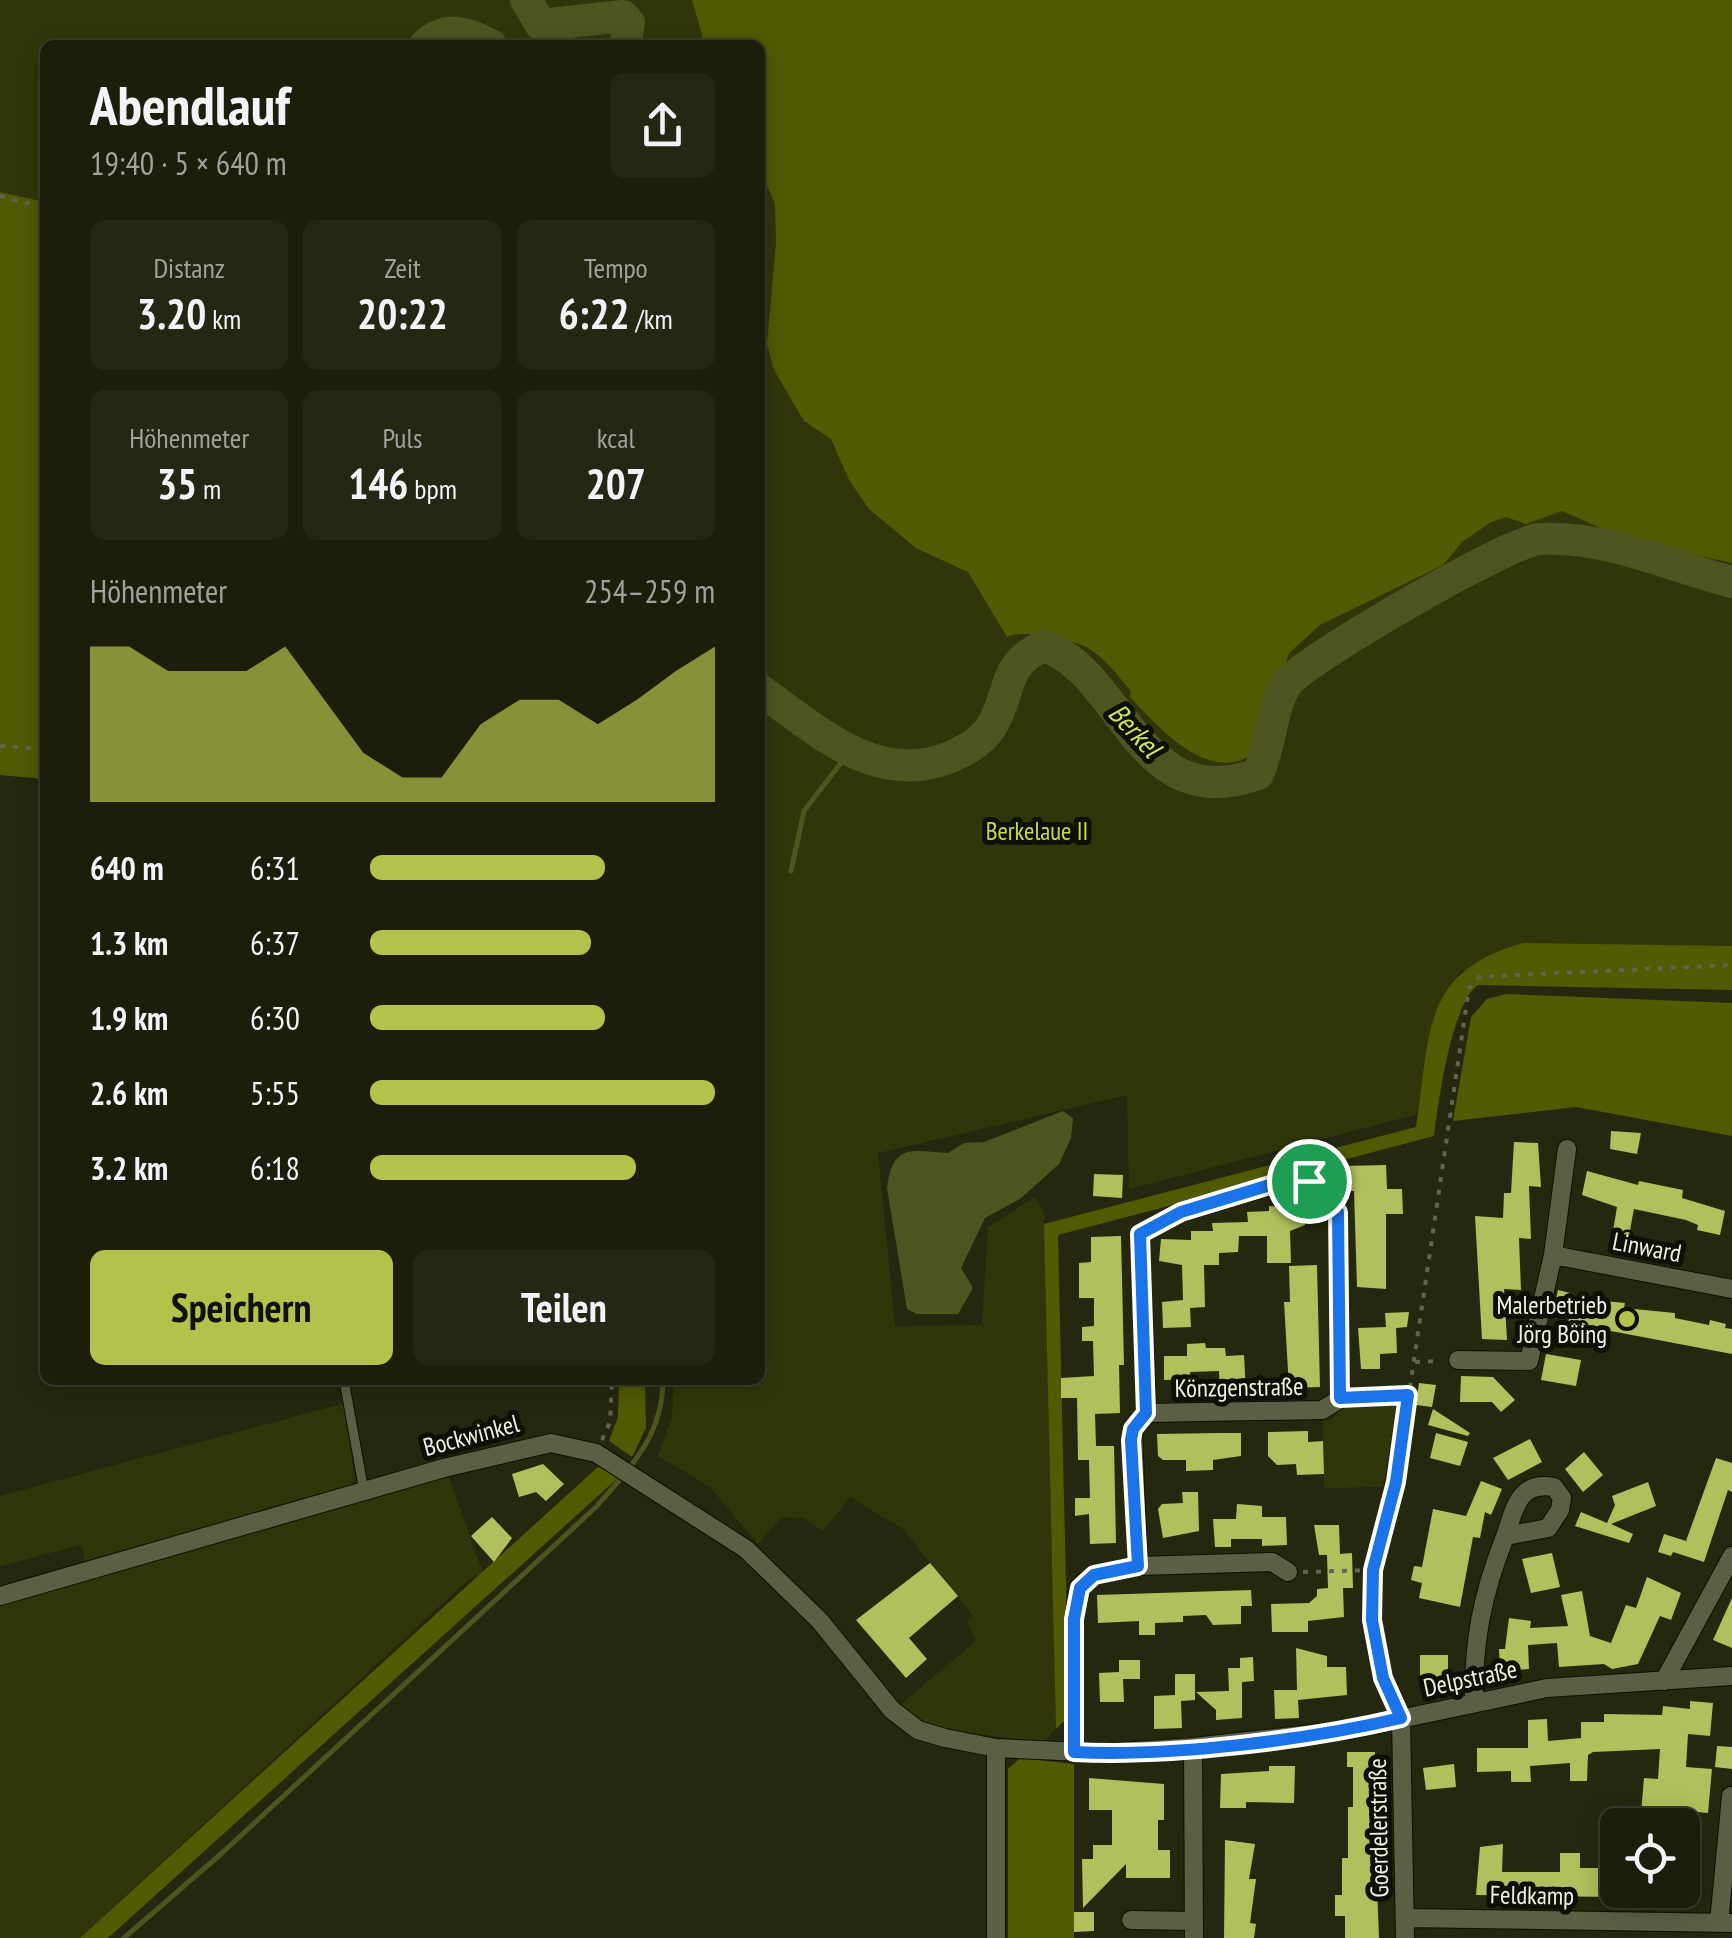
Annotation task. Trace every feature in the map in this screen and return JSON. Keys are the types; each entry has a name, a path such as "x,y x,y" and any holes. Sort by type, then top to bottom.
{"street":[{"path":"1458,1360 1528,1361 1553,1255 1567,1149"},
{"name":"Könzgenstraße","path":"1138,1566 1131,1440 1133,1429 1146,1413 1140,1234 1181,1212 1293,1178 1309,1181 1338,1212 1340,1398 1322,1410 1146,1413"},
{"name":"Linward","path":"1553,1255 1732,1289"},
{"name":"Bockwinkel","path":"0,1596 531,1444 577,1446 596,1453 746,1549 782,1580 901,1718 918,1730 996,1748 1040,1749"},
{"path":"1474,1702 1476,1626 1506,1536"},
{"path":"1664,1681 1732,1556"},
{"path":"1074,1752 1074,1619 1080,1588 1094,1575 1138,1566 1272,1562 1288,1572"},
{"name":"Delpstraße","path":"1040,1749 1074,1752 1194,1747 1348,1730 1546,1688 1732,1676"},
{"name":"Goerdelerstraße","path":"1401,1718 1405,1938"},
{"path":"1131,1920 1194,1929 1194,1747"},
{"path":"996,1748 996,1938"},
{"name":"Feldkamp","path":"1405,1918 1726,1923 1731,1796"}],"lane":[{"path":"345,1385 364,1491"}],"path":[{"path":"0,196 40,207"},
{"path":"0,746 40,750"},
{"path":"1401,1718 1383,1678 1372,1620 1373,1570 1396,1482 1472,981 1496,976 1732,965"},
{"path":"1414,1362 1458,1360"},
{"path":"596,1453 610,1422 612,1385"},
{"path":"1340,1398 1408,1395"},
{"path":"1288,1572 1373,1570"}],"green space":[{"name":"Berkelaue II","path":"0,0 779,0 1395,529 1732,475 1732,950 1460,971 1433,1023 1418,1114 1129,1189 1127,1095 878,1153 895,1326 982,1325 988,1227 1035,1197 1044,1212 1056,1729 1042,1743 932,1727 900,1705 976,1641 967,1621 973,1616 904,1530 850,1497 823,1531 804,1518 782,1517 758,1544 710,1487 658,1456 672,1417 674,1385 765,1385 765,40 40,40 40,201 0,192"},
{"path":"1397,1400 1383,1487 1324,1488 1323,1420 1331,1420 1349,1401"},
{"path":"345,1403 354,1475 349,1491 85,1562 81,1545 0,1566 0,1496"},
{"path":"449,1477 483,1573 469,1579 80,1938 0,1938 0,1606"}],"shaded area":[{"path":"692,0 1732,0 1732,563 1628,540 1562,511 1526,524 1506,517 1491,522 1462,542 1443,565 1320,625 1289,653 1257,751 1240,761 1222,763 1187,750 1142,710 1130,697 1131,691 1091,650 1044,636 1007,637 968,572 916,548 869,509 849,480 831,439 804,421 774,370 767,344 776,243 775,204 765,181 765,40 704,40"},
{"path":"0,192 40,201 40,779 0,775"},
{"path":"1523,943 1732,946 1732,990 1478,985 1469,995 1454,1032 1434,1136 1058,1235 1069,1716 1056,1729 1044,1224 1416,1127 1429,1036 1447,990 1465,971 1489,955"},
{"path":"1506,994 1732,1003 1732,1136 1576,1107 1453,1121 1471,1017 1487,999"},
{"path":"1063,1111 1073,1118 1071,1138 1059,1164 1020,1199 985,1218 961,1268 973,1288 958,1314 917,1314 907,1309 887,1188 899,1156 914,1151 948,1153 964,1143 984,1142"},
{"path":"619,1385 645,1385 646,1428 632,1457 609,1441 618,1417"},
{"path":"600,1465 619,1477 108,1938 80,1938"},
{"path":"1020,1758 1074,1764 1074,1938 1008,1938 1008,1769"}],"building":[{"path":"1611,1131 1641,1133 1637,1154 1610,1149"},
{"path":"1514,1142 1538,1143 1541,1187 1529,1186 1531,1239 1519,1238 1521,1290 1504,1289 1507,1340 1482,1339 1475,1216 1503,1218 1504,1193 1511,1193"},
{"path":"1386,1165 1387,1189 1402,1189 1403,1214 1386,1214 1386,1289 1357,1287 1354,1191 1343,1191 1342,1166"},
{"path":"1587,1171 1638,1185 1639,1181 1683,1190 1682,1198 1725,1211 1720,1235 1697,1230 1698,1225 1686,1220 1634,1209 1627,1246 1611,1243 1617,1207 1582,1195"},
{"path":"1094,1174 1123,1175 1122,1198 1093,1196"},
{"path":"1269,1206 1305,1208 1305,1225 1290,1231 1291,1263 1267,1263 1267,1236 1239,1236 1238,1252 1219,1253 1219,1265 1204,1265 1205,1307 1190,1308 1191,1327 1163,1328 1162,1302 1183,1300 1182,1265 1159,1261 1161,1239 1191,1240 1191,1231 1213,1231 1212,1223 1248,1222 1247,1212 1269,1211"},
{"path":"1121,1236 1124,1365 1119,1365 1120,1413 1095,1414 1096,1446 1114,1446 1116,1543 1090,1544 1089,1514 1075,1516 1075,1498 1090,1498 1089,1460 1078,1460 1077,1398 1061,1398 1061,1378 1094,1376 1093,1341 1082,1341 1082,1327 1094,1326 1094,1298 1079,1298 1079,1263 1091,1262 1091,1237"},
{"path":"1317,1265 1320,1387 1289,1388 1284,1302 1290,1302 1289,1266"},
{"path":"1558,1290 1574,1294 1573,1298 1625,1303 1624,1308 1675,1313 1675,1318 1709,1325 1710,1320 1726,1324 1725,1328 1732,1329 1732,1354 1595,1328 1594,1334 1567,1329 1569,1318 1553,1315"},
{"path":"1409,1312 1407,1327 1396,1328 1397,1353 1380,1354 1380,1369 1361,1369 1358,1328 1386,1327 1385,1313"},
{"path":"1205,1343 1206,1348 1225,1348 1226,1356 1244,1355 1246,1393 1220,1394 1219,1371 1190,1372 1191,1379 1164,1380 1164,1356 1187,1356 1187,1344"},
{"path":"1546,1354 1581,1360 1576,1386 1541,1380"},
{"path":"1461,1376 1493,1377 1515,1400 1501,1412 1492,1402 1460,1402"},
{"path":"1419,1383 1436,1385 1432,1407 1416,1405"},
{"path":"1433,1409 1470,1433 1468,1436 1428,1425"},
{"path":"1308,1431 1308,1442 1323,1441 1324,1474 1297,1475 1296,1464 1277,1465 1268,1456 1268,1432"},
{"path":"1241,1433 1241,1456 1213,1460 1213,1470 1186,1471 1186,1460 1163,1460 1158,1456 1157,1434"},
{"path":"1436,1433 1468,1442 1460,1466 1430,1458"},
{"path":"1530,1439 1542,1462 1508,1480 1493,1458"},
{"path":"1584,1452 1603,1475 1583,1492 1565,1469"},
{"path":"1716,1458 1732,1463 1732,1492 1728,1490 1704,1562 1673,1552 1671,1556 1658,1552 1664,1534 1686,1541"},
{"path":"543,1464 564,1484 546,1501 536,1492 519,1497 512,1474"},
{"path":"1481,1481 1502,1489 1491,1515 1485,1512 1480,1538 1473,1537 1460,1607 1419,1598 1422,1583 1411,1580 1414,1566 1422,1567 1433,1509 1466,1516"},
{"path":"1648,1482 1656,1506 1611,1524 1633,1534 1629,1543 1575,1526 1581,1512 1607,1523 1615,1505 1612,1496"},
{"path":"1182,1492 1198,1492 1199,1531 1163,1538 1158,1509 1162,1504 1183,1503"},
{"path":"1237,1504 1262,1506 1262,1517 1286,1517 1287,1545 1262,1546 1262,1539 1231,1539 1231,1547 1215,1547 1213,1519 1236,1519"},
{"path":"492,1517 512,1538 494,1562 471,1536"},
{"path":"1314,1525 1339,1525 1340,1554 1352,1553 1353,1588 1343,1588 1344,1617 1308,1621 1308,1632 1272,1632 1271,1604 1309,1603 1317,1596 1317,1589 1328,1588 1327,1555 1319,1555"},
{"path":"1552,1553 1560,1587 1531,1593 1522,1559"},
{"path":"930,1563 958,1596 909,1638 927,1659 906,1678 856,1620"},
{"path":"1647,1577 1681,1593 1671,1620 1660,1616 1638,1664 1612,1669 1604,1664 1559,1667 1557,1643 1528,1645 1529,1669 1500,1671 1499,1649 1505,1649 1509,1618 1531,1621 1530,1628 1568,1626 1561,1595 1582,1591 1590,1636 1611,1643 1626,1605 1636,1608"},
{"path":"1251,1590 1252,1606 1241,1606 1241,1624 1213,1625 1206,1615 1183,1616 1183,1622 1155,1623 1155,1635 1139,1635 1139,1621 1098,1623 1097,1595"},
{"path":"1732,1598 1732,1648 1713,1640"},
{"path":"1296,1648 1327,1656 1327,1667 1346,1667 1347,1695 1298,1700 1299,1718 1275,1719 1274,1690 1297,1690"},
{"path":"1420,1655 1448,1655 1448,1679 1420,1679"},
{"path":"1253,1657 1254,1681 1242,1682 1242,1718 1216,1720 1216,1710 1196,1692 1229,1691 1228,1668 1240,1668 1240,1658"},
{"path":"1119,1660 1140,1660 1140,1679 1123,1679 1124,1702 1100,1702 1099,1673 1119,1672"},
{"path":"1175,1674 1195,1674 1195,1700 1181,1701 1182,1728 1154,1729 1154,1696 1175,1695"},
{"path":"1690,1701 1713,1703 1710,1736 1688,1734 1686,1767 1712,1769 1708,1813 1700,1812 1700,1808 1641,1808 1644,1778 1658,1779 1660,1749 1593,1752 1588,1755 1587,1781 1570,1781 1570,1763 1530,1766 1531,1782 1511,1782 1511,1771 1477,1772 1477,1748 1528,1748 1528,1720 1547,1719 1548,1741 1581,1738 1581,1722 1604,1722 1604,1714 1662,1715 1663,1706 1690,1709"},
{"path":"1717,1746 1732,1747 1732,1769 1715,1767"},
{"path":"1347,1752 1375,1752 1375,1807 1383,1807 1383,1833 1375,1833 1379,1938 1345,1938 1345,1916 1335,1916 1335,1895 1342,1895 1342,1858 1348,1858 1348,1807 1353,1807 1353,1767 1347,1767"},
{"path":"1454,1764 1456,1787 1426,1790 1423,1768"},
{"path":"1269,1766 1295,1766 1294,1803 1246,1802 1246,1808 1220,1808 1221,1774 1269,1771"},
{"path":"1089,1778 1164,1784 1164,1820 1158,1820 1158,1850 1170,1850 1170,1878 1126,1878 1126,1864 1083,1908 1082,1859 1093,1859 1093,1845 1112,1845 1112,1810 1089,1810"},
{"path":"1225,1840 1255,1844 1249,1879 1256,1879 1250,1923 1256,1924 1254,1938 1224,1938"},
{"path":"1503,1844 1502,1872 1560,1872 1560,1853 1580,1853 1580,1868 1600,1868 1600,1897 1476,1895 1480,1847"},
{"path":"1074,1912 1094,1912 1094,1931 1074,1932"}],"waterway":[{"name":"Berkel","path":"526,0 541,25 623,16 629,23 626,40"},
{"name":"Berkel","path":"432,40 449,33 480,40"},
{"name":"Berkel","path":"765,694 847,749 895,765 921,765 948,758 982,738 998,715 1014,671 1030,653 1044,646 1071,661 1094,683 1158,760 1185,776 1218,782 1258,774 1283,690 1305,668 1412,601 1521,545 1540,539 1589,542 1732,582"},
{"path":"791,871 804,811 850,751"},
{"path":"124,1938 222,1853 596,1507 643,1449 657,1417 663,1385"}],"place":[{"name":"Malerbetrieb Jörg Böing","path":"1627,1319"}],"route":[{"path":"1293,1178 1309,1181 1338,1212 1340,1398 1408,1395 1396,1482 1373,1570 1372,1620 1383,1678 1401,1718 1348,1730 1194,1747 1104,1754 1074,1752 1074,1619 1080,1588 1094,1575 1138,1566 1131,1440 1133,1429 1146,1413 1140,1234 1152,1224 1181,1212 1293,1178"}]}
